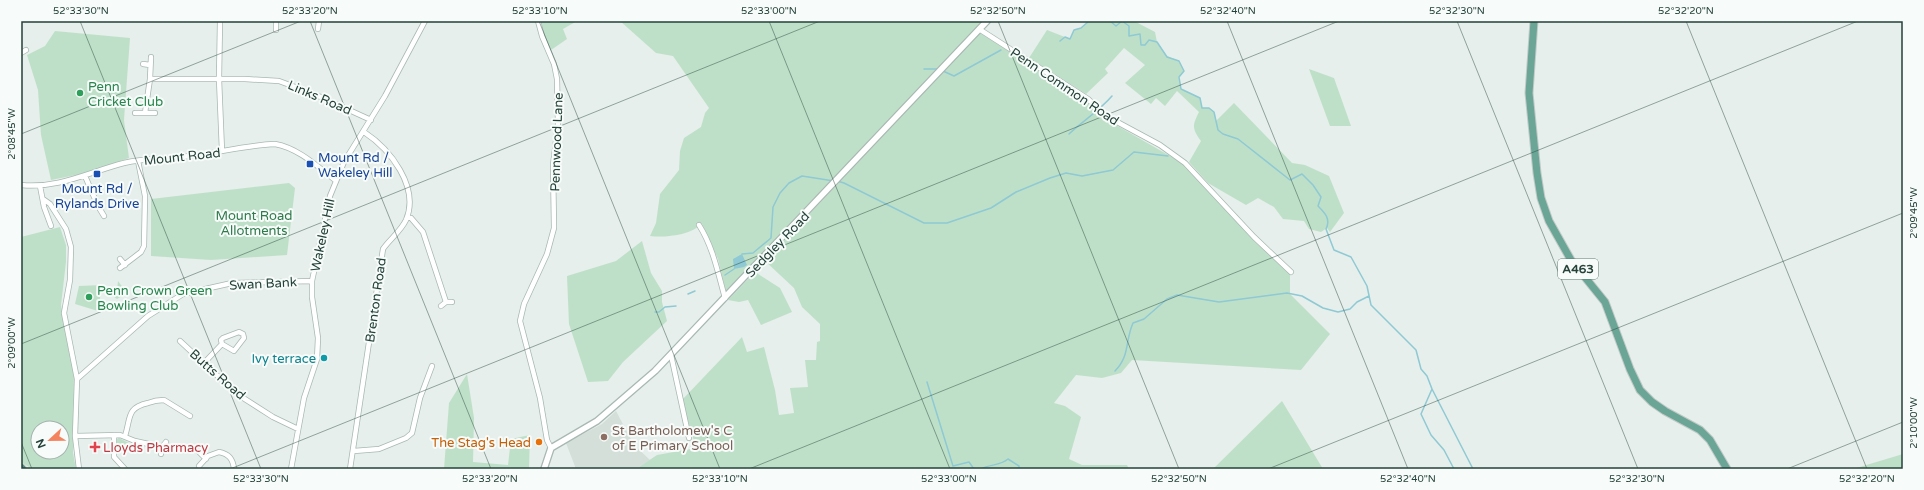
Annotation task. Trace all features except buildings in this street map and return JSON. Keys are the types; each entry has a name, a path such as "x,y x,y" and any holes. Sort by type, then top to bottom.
{"main road":[{"name":"A463","path":"1534,21 1529,93 1537,173 1541,198 1549,222 1571,260 1605,302 1630,369 1640,390 1665,412 1700,430 1710,440 1727,469"}],"street":[{"path":"220,21 219,79 222,151"},
{"path":"276,21 276,30"},
{"path":"318,29 319,21"},
{"name":"Wakeley Hill","path":"291,469 304,398 318,350 312,297 312,281 335,180 344,162 364,132 404,63 425,21"},
{"name":"Pennwood Lane","path":"538,21 558,78 558,124 553,165 554,228 547,254 524,304 520,321 540,398 547,440 551,448"},
{"name":"Sedgley Road","path":"551,448 597,421 644,382 987,21"},
{"name":"Penn Common Road","path":"979,29 1088,99 1106,116 1160,145 1185,163 1254,237 1291,272"},
{"path":"21,53 26,50"},
{"path":"145,113 150,79 151,57"},
{"path":"143,64 150,65"},
{"name":"Links Road","path":"150,79 279,81 314,94 371,120"},
{"path":"135,113 155,114"},
{"name":"Brenton Road","path":"350,469 354,451 382,250 404,223 407,217 410,195 403,178 386,152 376,140 364,132"},
{"name":"Mount Road","path":"21,185 40,186 64,182 138,160 168,159 264,144 284,146 299,153 335,180"},
{"path":"120,268 141,252 144,246 146,196 138,160"},
{"path":"85,176 104,216"},
{"path":"40,186 51,226"},
{"path":"43,199 50,204 66,229 71,246 70,276 64,313 77,379 75,436 79,469"},
{"path":"47,214 55,211"},
{"path":"407,217 411,218 423,232 446,302"},
{"path":"699,225 707,237 725,298"},
{"path":"120,259 125,264"},
{"name":"Swan Bank","path":"77,379 148,316 183,294 232,283 312,281"},
{"path":"441,306 446,302 452,302"},
{"path":"204,363 222,344 221,340 225,336 239,332 243,334 244,338 234,351 222,344"},
{"name":"Butts Road","path":"180,341 238,394 273,417 298,429"},
{"path":"671,355 689,438"},
{"path":"354,451 379,449 406,438 412,433 421,394 432,366"},
{"path":"125,436 130,414 134,409 141,405 164,400 190,416"},
{"path":"114,435 114,458 125,469"},
{"path":"75,436 125,436 135,441 162,447"},
{"path":"161,454 162,447 166,442"},
{"path":"544,469 551,448"},
{"path":"200,452 206,459"},
{"path":"199,466 211,455 222,452 232,460 234,469"}],"shaded area":[{"name":"St Bartholomew's C of E Primary School","path":"616,411 634,445 650,460 639,467 640,469 576,469 566,443 602,424"}],"green space":[{"path":"541,21 577,21 563,29 567,39 551,50 545,37"},
{"path":"620,21 985,21 831,183 811,201 726,292 718,259 702,224 691,231 678,235 663,237 650,236 656,223 660,194 679,170 680,151 684,138 701,127 705,113 709,108 673,56 656,53"},
{"path":"1089,21 1134,21 1155,32 1157,42 1167,56 1179,61 1184,71 1179,77 1181,89 1200,98 1202,108 1209,108 1214,112 1216,121 1234,103 1292,163 1305,165 1329,176 1344,213 1330,232 1327,228 1321,232 1309,229 1304,221 1283,219 1274,207 1258,198 1246,205 1208,183 1189,162 1201,141 1194,127 1199,112 1177,91 1165,106 1156,98 1151,104 1125,83 1145,65 1124,48 1105,69 1108,73 1086,94 1029,58 1047,30 1070,39 1074,30 1081,28"},
{"path":"55,31 130,38 124,120 129,158 86,173 51,180 41,135 38,90 27,55 45,46"},
{"path":"980,33 1083,98 1102,117 1184,164 1255,242 1290,273 1290,294 1330,334 1301,370 1132,360 1121,373 1102,378 1076,375 1054,403 1065,406 1081,417 1069,459 1082,465 1127,465 1129,469 640,469 639,467 657,455 696,448 682,400 742,337 747,352 764,347 775,390 779,415 794,413 790,388 808,387 805,360 816,360 817,342 820,341 820,324 802,307 794,288 765,261"},
{"path":"1309,69 1334,78 1351,126 1330,126"},
{"name":"Mount Road Allotments","path":"289,183 295,188 287,255 211,260 151,256 151,199"},
{"path":"60,227 66,245 66,262 61,305 74,369 73,453 76,469 32,469 21,462 21,237"},
{"path":"642,241 651,273 662,291 662,302 667,321 623,362 608,381 588,382 569,324 567,276 616,261"},
{"path":"755,272 780,288 792,312 761,325 748,300 739,302 728,300"},
{"path":"118,281 127,293 117,299 106,291 117,290"},
{"name":"Penn Crown Green Bowling Club","path":"102,285 98,311 75,304 79,286"},
{"path":"467,374 474,418 473,462 508,465 511,439 530,435 529,469 444,469 449,403"},
{"path":"1282,401 1323,469 1213,469"},
{"path":"119,438 129,443 115,454 116,440"},
{"path":"1903,454 1903,469 1853,469"}],"water":[{"path":"742,254 747,265 734,269 733,259"}],"waterway":[{"path":"1060,41 1065,37 1070,39 1074,30 1081,28 1089,21"},
{"path":"1110,21 1116,26 1122,21 1129,26 1129,36 1140,34 1141,45 1145,45 1149,40 1157,42 1167,57 1179,61 1184,71 1179,77 1181,89 1200,98 1202,108 1209,108 1214,112 1218,130 1223,134 1238,139 1290,180 1302,174 1313,185 1321,197 1318,206 1328,219 1326,229 1334,250 1351,257 1367,286 1371,305 1416,350 1421,369 1427,376 1432,389 1421,414 1431,435 1444,450 1454,469"},
{"path":"943,71 954,76 1001,50"},
{"path":"924,69 938,69"},
{"path":"1069,134 1112,96"},
{"path":"837,181 844,183 924,223 947,223 991,208 1016,192 1050,178 1066,173 1082,176 1113,170 1134,152 1168,156"},
{"path":"742,254 753,253 771,238 773,207 780,193 789,183 802,176 834,181"},
{"path":"725,275 734,269"},
{"path":"688,294 695,291"},
{"path":"1115,371 1123,360 1133,323 1144,319 1167,299 1177,295 1219,302 1287,293 1302,296 1323,308 1338,312 1350,309 1357,302 1369,296"},
{"path":"655,312 659,312 665,307 676,306"},
{"path":"927,382 953,466 969,462 974,469"},
{"path":"1432,389 1473,469"},
{"path":"981,469 1002,463 1008,459 1019,466 1019,469"}],"place":[{"name":"Penn Cricket Club","path":"80,93"},
{"name":"Mount Rd / Wakeley Hill","path":"310,164"},
{"name":"Mount Rd / Rylands Drive","path":"97,174"},
{"name":"Penn Crown Green Bowling Club","path":"89,297"},
{"name":"Ivy terrace","path":"324,358"},
{"name":"St Bartholomew's C of E Primary School","path":"604,437"},
{"name":"The Stag's Head","path":"539,442"},
{"name":"Lloyds Pharmacy","path":"95,447"}]}
